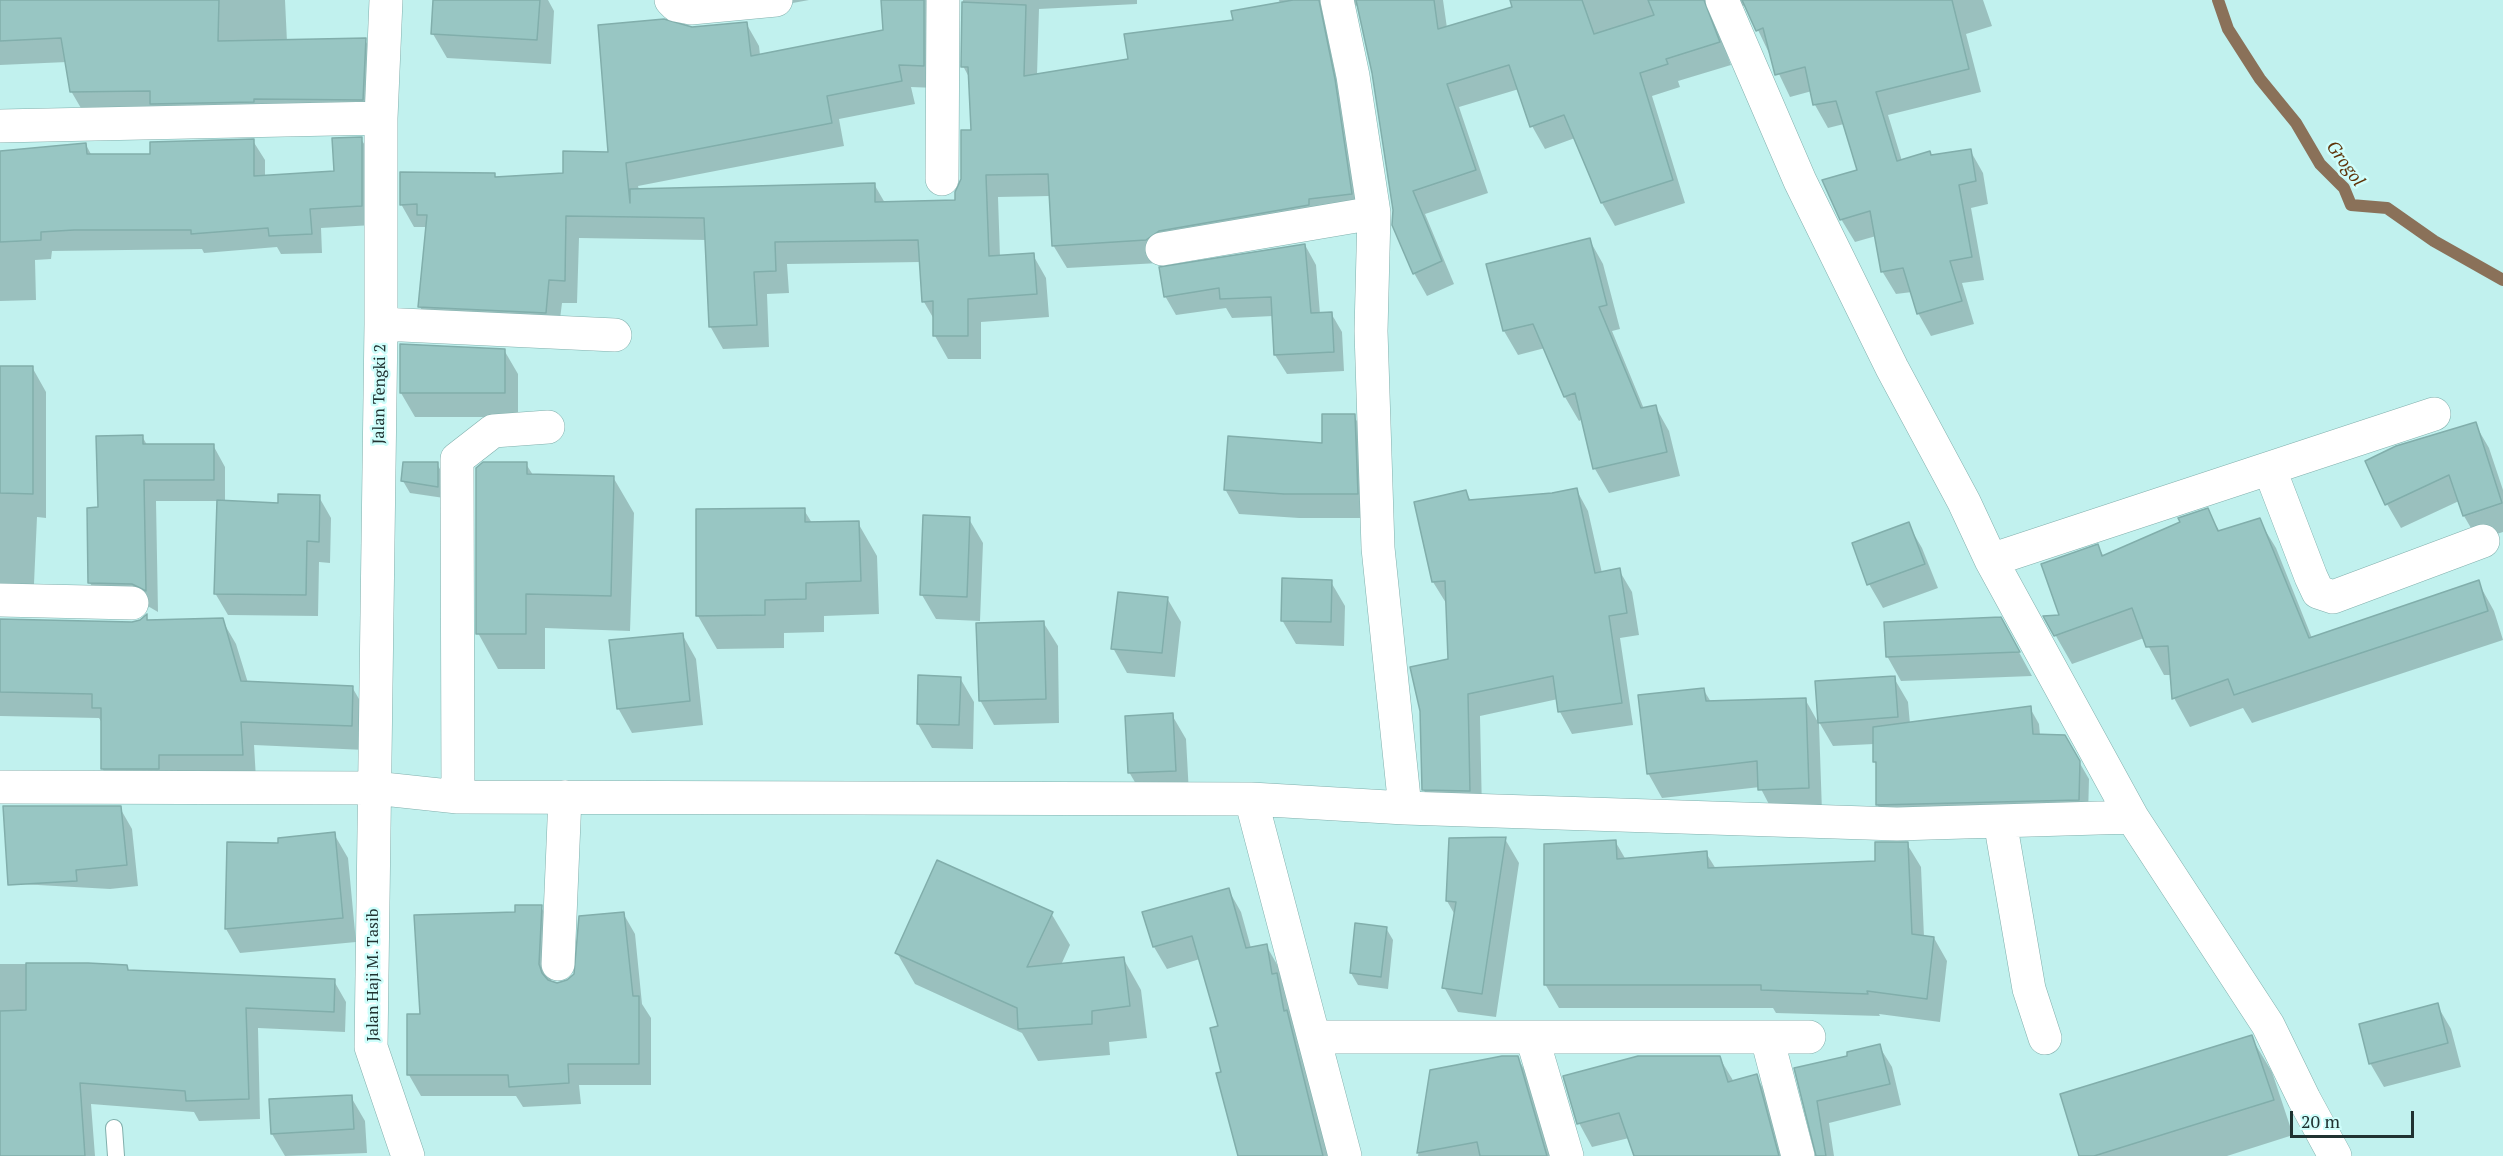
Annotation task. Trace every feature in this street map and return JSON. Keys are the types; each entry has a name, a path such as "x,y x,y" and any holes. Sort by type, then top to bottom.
{"street":[{"name":"Jalan Tengki 2","path":"374,788 381,324 381,118 386,0"},
{"path":"671,0 676,5 692,8 776,0"},
{"path":"942,179 943,0"},
{"path":"1337,0 1353,76 1374,213 1371,331 1377,537 1405,807"},
{"path":"1722,0 1800,181 1991,560 2132,817 2268,1025 2335,1156"},
{"path":"0,126 381,118"},
{"path":"1162,249 1374,213"},
{"path":"381,324 615,335"},
{"path":"1991,560 2270,470 2434,414"},
{"path":"458,797 457,459 493,431 548,427"},
{"path":"2270,470 2318,592 2333,597 2483,541"},
{"path":"0,600 132,603"},
{"path":"0,787 374,788 458,797 1251,799 1405,807 1897,824 2132,817"},
{"name":"Jalan Haji M. Tasib","path":"374,788 371,1047 408,1156"},
{"path":"558,964 565,797"},
{"path":"1251,799 1316,1037 1345,1156"},
{"path":"2000,821 2029,989 2045,1038"},
{"path":"1316,1037 1809,1037"},
{"path":"1532,1037 1567,1156"},
{"path":"1767,1038 1798,1156"}],"lane":[{"path":"114,1128 116,1156"}],"building":[{"path":"0,0 219,0 218,41 366,38 363,100 254,99 254,102 150,104 150,91 70,92 61,38 0,41"},
{"path":"433,0 540,0 537,40 431,34"},
{"path":"881,0 924,0 924,66 899,65 902,81 827,96 832,123 626,163 630,203 630,189 875,183 875,202 955,200 955,192 961,179 961,130 971,130 968,67 961,67 962,2 1026,5 1024,76 1128,59 1124,34 1233,20 1231,11 1293,0 1319,0 1335,79 1352,194 1309,199 1309,205 1159,231 1146,240 1052,246 1048,174 986,175 989,256 1034,253 1037,294 968,299 968,336 933,336 933,301 922,302 918,240 775,242 776,271 754,272 757,325 709,327 704,218 566,216 565,281 549,280 546,313 418,307 427,215 417,215 417,204 400,205 400,172 495,173 495,177 563,173 563,151 608,152 598,25 664,19 692,27 747,22 751,56 883,30"},
{"path":"1356,0 1434,0 1438,29 1512,7 1510,0 1582,0 1594,34 1654,15 1648,0 1704,0 1720,42 1666,59 1668,64 1640,73 1673,180 1601,203 1564,115 1530,127 1509,65 1447,84 1476,170 1413,191 1442,261 1413,274 1392,225 1393,210 1372,73"},
{"path":"1742,0 1952,0 1969,69 1876,92 1897,161 1930,151 1931,155 1971,149 1976,181 1959,185 1972,257 1950,261 1962,301 1917,314 1903,268 1881,272 1870,211 1840,220 1822,180 1857,170 1836,101 1813,105 1805,67 1775,75 1763,28 1756,31"},
{"path":"362,137 362,206 310,209 312,234 269,236 268,228 191,234 191,230 74,230 41,232 41,240 0,242 0,151 86,143 87,154 150,154 150,142 254,139 254,176 334,171 332,138"},
{"path":"1590,238 1607,305 1599,307 1641,408 1656,405 1667,452 1593,469 1575,393 1564,397 1533,324 1503,331 1486,264"},
{"path":"1305,244 1311,313 1332,312 1334,352 1274,355 1271,297 1220,299 1219,288 1164,297 1159,267"},
{"path":"400,344 505,349 505,393 400,393"},
{"path":"0,366 33,366 33,494 0,493"},
{"path":"1322,414 1355,414 1358,494 1284,494 1224,490 1228,436 1322,443"},
{"path":"2476,422 2502,503 2463,516 2449,475 2385,505 2365,461 2396,446"},
{"path":"143,435 143,444 214,444 214,480 144,480 146,591 132,584 88,583 87,508 98,507 96,436"},
{"path":"403,462 438,462 438,487 401,481"},
{"path":"483,462 527,462 527,474 614,476 611,596 526,594 526,634 476,634 476,468"},
{"path":"1577,488 1595,573 1620,568 1627,613 1609,616 1622,703 1558,712 1553,676 1468,694 1470,791 1422,790 1420,711 1410,667 1448,659 1445,581 1432,582 1414,502 1466,490 1469,500 1552,493"},
{"path":"278,494 320,495 319,542 307,541 306,595 214,594 217,500 278,503"},
{"path":"805,508 805,522 859,521 861,581 806,583 806,599 765,600 765,615 696,616 696,509"},
{"path":"2208,508 2218,531 2260,518 2309,638 2479,580 2488,611 2234,695 2228,679 2172,699 2168,646 2146,647 2132,608 2054,636 2043,616 2059,615 2041,564 2098,544 2102,556 2180,522 2178,518"},
{"path":"923,515 970,517 967,597 920,595"},
{"path":"1909,522 1925,564 1867,585 1852,543"},
{"path":"1282,578 1332,580 1331,622 1281,621"},
{"path":"1118,592 1168,597 1162,653 1111,649"},
{"path":"147,614 147,620 223,618 241,681 353,686 352,726 241,722 243,755 159,755 159,769 101,769 101,708 92,708 92,694 0,692 0,619 132,622 140,620"},
{"path":"2001,617 2020,652 1886,657 1884,622"},
{"path":"1044,621 1046,699 979,701 976,623"},
{"path":"683,633 690,701 617,709 609,640"},
{"path":"918,675 961,677 959,725 917,724"},
{"path":"1895,676 1898,717 1818,723 1815,681"},
{"path":"1704,688 1706,701 1806,698 1809,788 1758,790 1757,761 1647,774 1638,695"},
{"path":"2031,706 2033,734 2065,735 2080,761 2079,800 1876,805 1873,727"},
{"path":"1173,713 1176,771 1128,773 1125,716"},
{"path":"3,806 121,806 127,865 76,870 77,881 8,885"},
{"path":"335,832 343,918 225,929 227,842 278,843 278,838"},
{"path":"1506,837 1482,994 1442,988 1456,902 1446,901 1449,838"},
{"path":"1616,840 1617,859 1707,851 1708,868 1875,861 1875,842 1908,842 1912,934 1934,937 1927,999 1867,991 1868,994 1761,990 1761,985 1544,985 1544,844"},
{"path":"937,860 1053,912 1027,967 1124,957 1130,1006 1092,1011 1092,1024 1018,1029 1017,1008 895,953"},
{"path":"1229,888 1246,948 1267,944 1272,974 1277,973 1284,1011 1287,1010 1323,1156 1238,1156 1216,1073 1221,1072 1210,1028 1218,1026 1192,936 1153,947 1142,912"},
{"path":"515,905 542,905 539,964 548,980 557,983 567,980 574,974 579,916 624,912 633,996 639,996 639,1064 568,1064 569,1083 509,1087 508,1075 407,1075 407,1014 420,1014 414,915 515,912"},
{"path":"1355,923 1387,927 1381,977 1350,973"},
{"path":"26,963 127,965 128,970 335,979 334,1012 246,1008 249,1099 186,1101 185,1091 80,1083 85,1156 0,1156 0,1011 26,1010"},
{"path":"2438,1003 2448,1043 2369,1064 2359,1024"},
{"path":"2252,1035 2274,1100 2094,1156 2079,1156 2060,1094"},
{"path":"1880,1044 1890,1084 1817,1101 1826,1156 1816,1156 1794,1068 1847,1056 1847,1052"},
{"path":"1502,1056 1518,1056 1547,1156 1480,1156 1477,1142 1417,1153 1430,1070"},
{"path":"1638,1056 1720,1056 1728,1082 1757,1074 1779,1156 1634,1156 1619,1113 1577,1124 1563,1076"},
{"path":"352,1095 354,1129 271,1134 269,1099"}],"waterway":[{"name":"Grogol","path":"2218,0 2228,29 2260,79 2296,123 2320,164 2344,188 2351,205 2387,208 2434,241 2503,280"}]}
